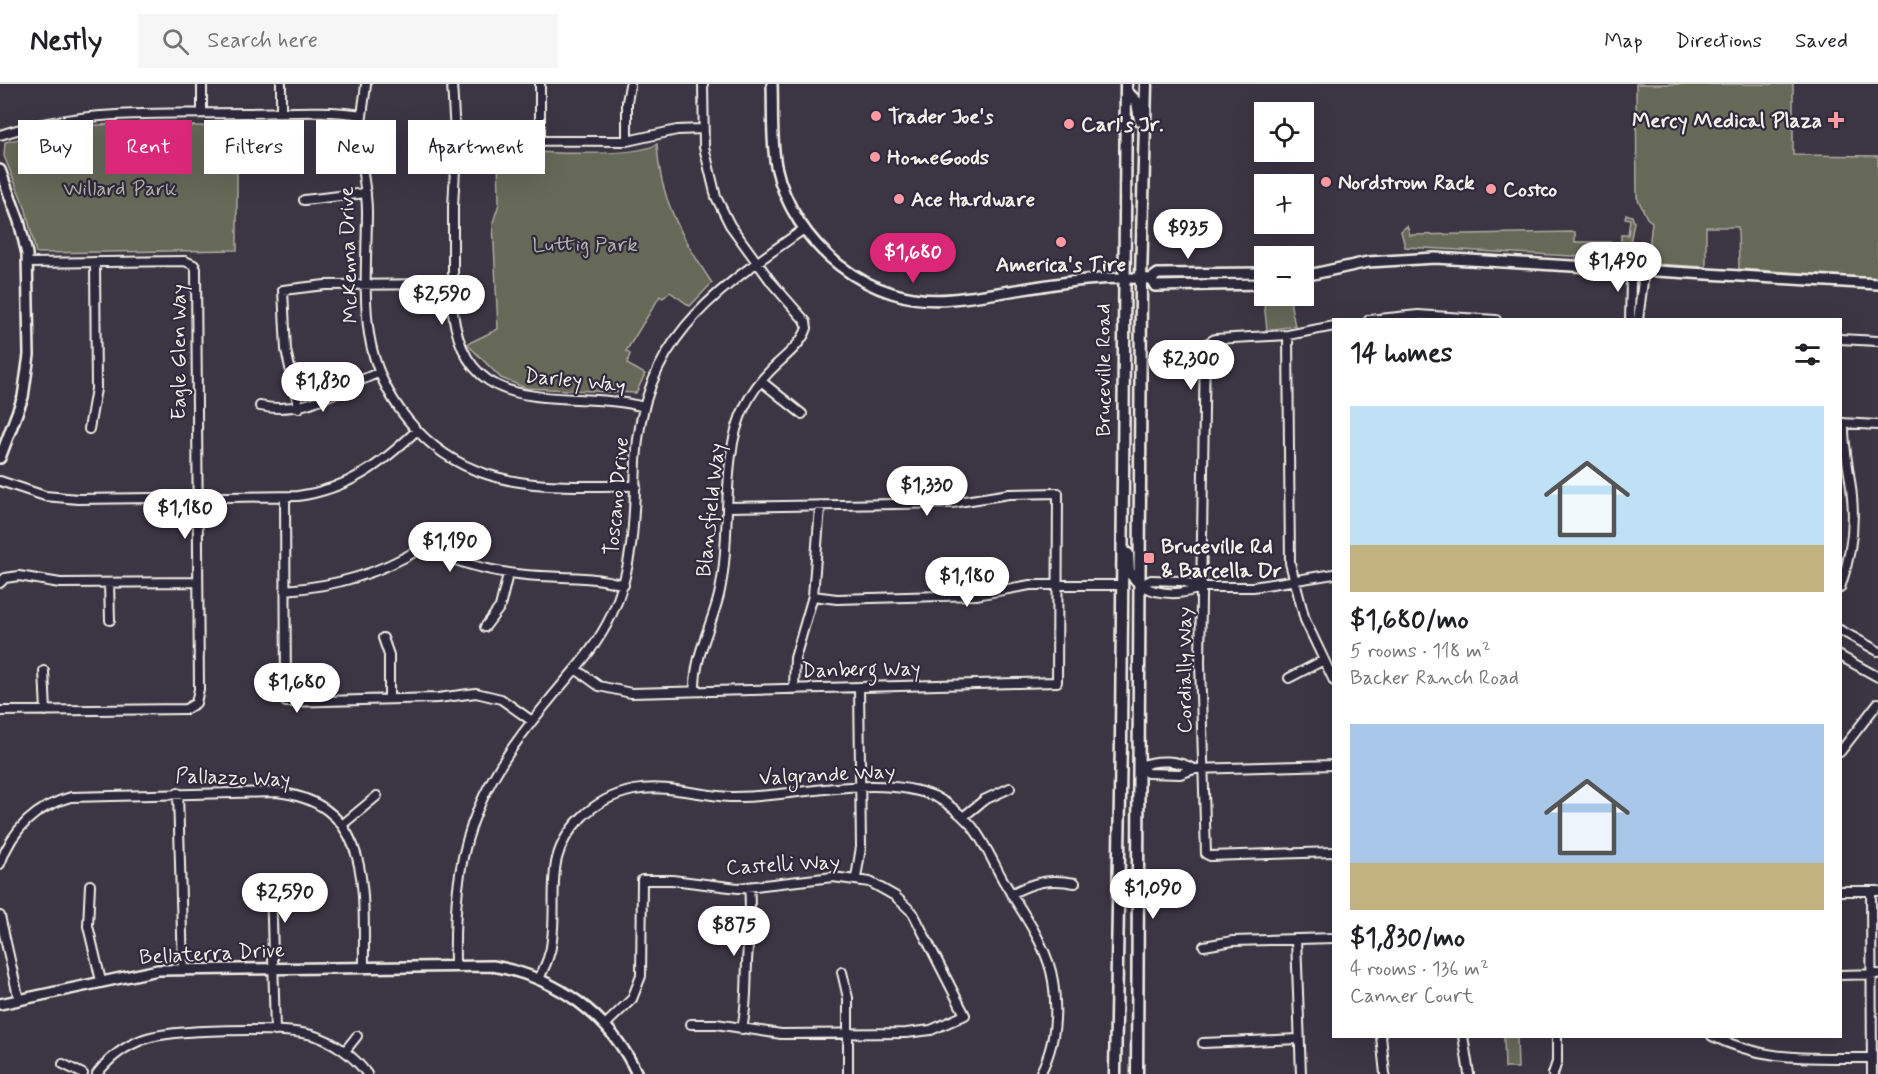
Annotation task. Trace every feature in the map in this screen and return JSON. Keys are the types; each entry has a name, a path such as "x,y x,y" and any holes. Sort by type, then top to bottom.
{"main road":[{"name":"Bruceville Road","path":"1137,1074 1146,84"},
{"name":"Bruceville Road","path":"1126,88 1139,110 1139,157 1144,179"},
{"name":"Bruceville Road","path":"1115,1074 1126,88"},
{"name":"Bruceville Road","path":"1122,505 1128,532 1129,572 1141,585"},
{"name":"Bruceville Road","path":"1120,689 1126,715 1127,756 1132,764 1140,766"}],"street":[{"path":"202,84 202,113"},
{"path":"281,84 281,112"},
{"name":"McKenna Drive","path":"366,84 360,156 366,193 369,334 378,373 397,406 417,430 460,463 505,479 539,484 636,486"},
{"name":"Darley Way","path":"452,84 454,120"},
{"path":"540,84 540,120"},
{"path":"703,84 706,166 716,196 730,225 757,262"},
{"path":"772,84 773,140 777,167 790,206 804,229 825,254 869,284 906,296 952,299 1067,280 1146,279 1158,274 1254,273"},
{"path":"627,141 627,102 630,85"},
{"path":"0,135 80,117 322,110 362,115"},
{"path":"545,142 627,141 677,130 703,129"},
{"path":"0,170 19,221 28,262 27,376 16,418 0,458"},
{"name":"Darley Way","path":"455,174 453,312 459,341 474,365 500,387 526,397 614,400 644,407"},
{"path":"304,200 366,193"},
{"name":"Toscano Drive","path":"455,965 456,890 465,841 492,780 532,721 577,670 605,629 624,585 632,548 637,448 644,407 657,372 686,325 712,296 804,229"},
{"path":"1314,272 1407,258 1878,284"},
{"name":"Eagle Glen Way","path":"28,262 185,261 196,269 198,499"},
{"path":"89,429 96,389 95,262"},
{"name":"Blansfield Way","path":"695,691 698,656 714,613 724,568 733,441 745,407 761,381 795,346 807,328 802,317 757,262"},
{"path":"1630,318 1631,281 1637,270"},
{"path":"1637,270 1642,281 1638,318"},
{"path":"1146,279 1155,285 1254,284"},
{"path":"299,408 286,350 283,290 325,285 453,284"},
{"path":"1383,318 1418,315 1456,318"},
{"name":"Cordially Way","path":"1332,326 1288,335 1215,339 1205,345 1198,769 1206,854 1210,856 1332,852"},
{"path":"1288,335 1289,549 1305,620 1322,661 1332,678"},
{"path":"1842,339 1878,341"},
{"path":"260,406 280,409 299,408 378,373"},
{"path":"761,381 802,414"},
{"path":"1842,580 1850,550 1853,518 1842,423 1878,425"},
{"path":"0,481 26,491 59,498 198,499 285,497 311,494 349,483 382,463 417,430"},
{"path":"729,507 952,503 1009,494 1058,494 1057,586"},
{"path":"285,497 285,702 485,694 508,704 532,721"},
{"path":"0,711 192,708 196,703 199,689 198,499"},
{"path":"794,689 795,658 813,596 820,507"},
{"path":"285,590 325,586 357,578 394,563 423,547 460,563 508,573 596,578 624,585"},
{"path":"485,627 500,607 508,573"},
{"path":"1141,585 1160,592 1181,592 1202,587 1253,587 1332,574"},
{"path":"0,583 5,578 19,576 42,582 198,582"},
{"path":"1141,585 1151,580 1181,581 1202,587"},
{"path":"109,583 110,620"},
{"path":"813,596 837,599 976,595 1015,587 1121,585"},
{"name":"Danberg Way","path":"577,670 599,686 622,693 1057,682 1057,586"},
{"path":"1842,631 1878,651"},
{"path":"383,638 389,655 389,699"},
{"path":"1842,657 1878,677"},
{"path":"1289,678 1322,661"},
{"path":"44,671 46,711"},
{"path":"856,878 861,848 859,687"},
{"path":"1842,749 1878,703"},
{"path":"1140,766 1150,762 1175,762 1198,769 1332,765"},
{"name":"Valgrande Way","path":"539,979 552,942 552,887 557,857 571,830 597,805 620,794 644,789 742,797 813,789 896,788 922,792 949,805 963,817 980,839 1044,953 1053,980 1054,1033 1051,1048 1040,1074"},
{"path":"963,817 984,800 1010,788"},
{"path":"178,793 183,969"},
{"name":"Pallazzo Way","path":"0,864 7,846 21,826 36,813 62,800 86,795 289,794 320,806 342,825 356,849 360,863 364,966"},
{"path":"342,825 377,796"},
{"name":"Castelli Way","path":"605,1025 632,999 641,976 642,880 672,880 729,888 833,877 856,878 883,888 913,913 965,1015 921,1032 781,1034 716,1024 691,1024"},
{"path":"1011,894 1041,881 1062,880 1075,884"},
{"path":"271,882 275,1031"},
{"path":"90,885 88,926 101,981"},
{"path":"742,1029 747,1001 746,966 752,924 749,887"},
{"path":"1842,891 1874,891 1875,974 1872,1074"},
{"path":"0,916 3,944 19,1000"},
{"path":"1204,946 1233,940 1332,938"},
{"path":"1296,939 1301,1074"},
{"name":"Bellaterra Drive","path":"0,1004 140,972 183,969 364,966 499,967 539,979 575,998 605,1025 637,1074"},
{"path":"842,972 848,999 848,1074"},
{"path":"1842,975 1875,974"},
{"path":"97,1074 118,1053 150,1037 171,1033 275,1031 313,1035 345,1051 367,1074"},
{"path":"345,1051 357,1036"},
{"path":"1381,1038 1385,1074"},
{"path":"1463,1038 1469,1074"},
{"path":"1553,1074 1557,1062 1557,1038"},
{"path":"1716,1038 1736,1048 1766,1056 1872,1058"},
{"path":"1203,1043 1299,1039"},
{"path":"63,1064 83,1074"}],"green space":[{"path":"1636,84 1793,84 1793,155 1878,156 1878,278 1739,269 1738,227 1706,227 1706,267 1654,264 1648,258 1652,222 1647,218 1637,197"},
{"name":"Willard Park","path":"93,125 105,125 105,174 192,174 192,126 204,126 204,174 237,174 237,250 36,253 26,210 4,156 5,142 18,139 18,174 93,174"},
{"name":"Luttig Park","path":"657,144 667,200 691,250 712,283 690,306 670,292 663,298 660,296 626,351 630,354 627,364 645,374 636,393 526,388 501,378 467,344 498,329 493,222 499,204 498,174 545,174 545,152 605,153 645,149"},
{"path":"1626,214 1632,216 1634,222 1627,259 1405,247 1401,231 1407,226 1410,235 1575,232 1575,242 1621,242 1621,235 1628,235 1630,219 1625,218"},
{"path":"1264,306 1291,306 1295,326 1267,330"},
{"path":"1504,1038 1517,1038 1518,1068 1505,1068"}],"place":[{"name":"Trader Joe's","path":"876,116"},
{"name":"Mercy Medical Plaza","path":"1836,120"},
{"name":"Carl's Jr.","path":"1069,124"},
{"name":"HomeGoods","path":"875,157"},
{"name":"Nordstrom Rack","path":"1326,182"},
{"name":"Costco","path":"1491,189"},
{"name":"Ace Hardware","path":"899,199"},
{"name":"America's Tire","path":"1061,242"},
{"name":"Bruceville Rd & Barcella Dr","path":"1149,558"}]}
